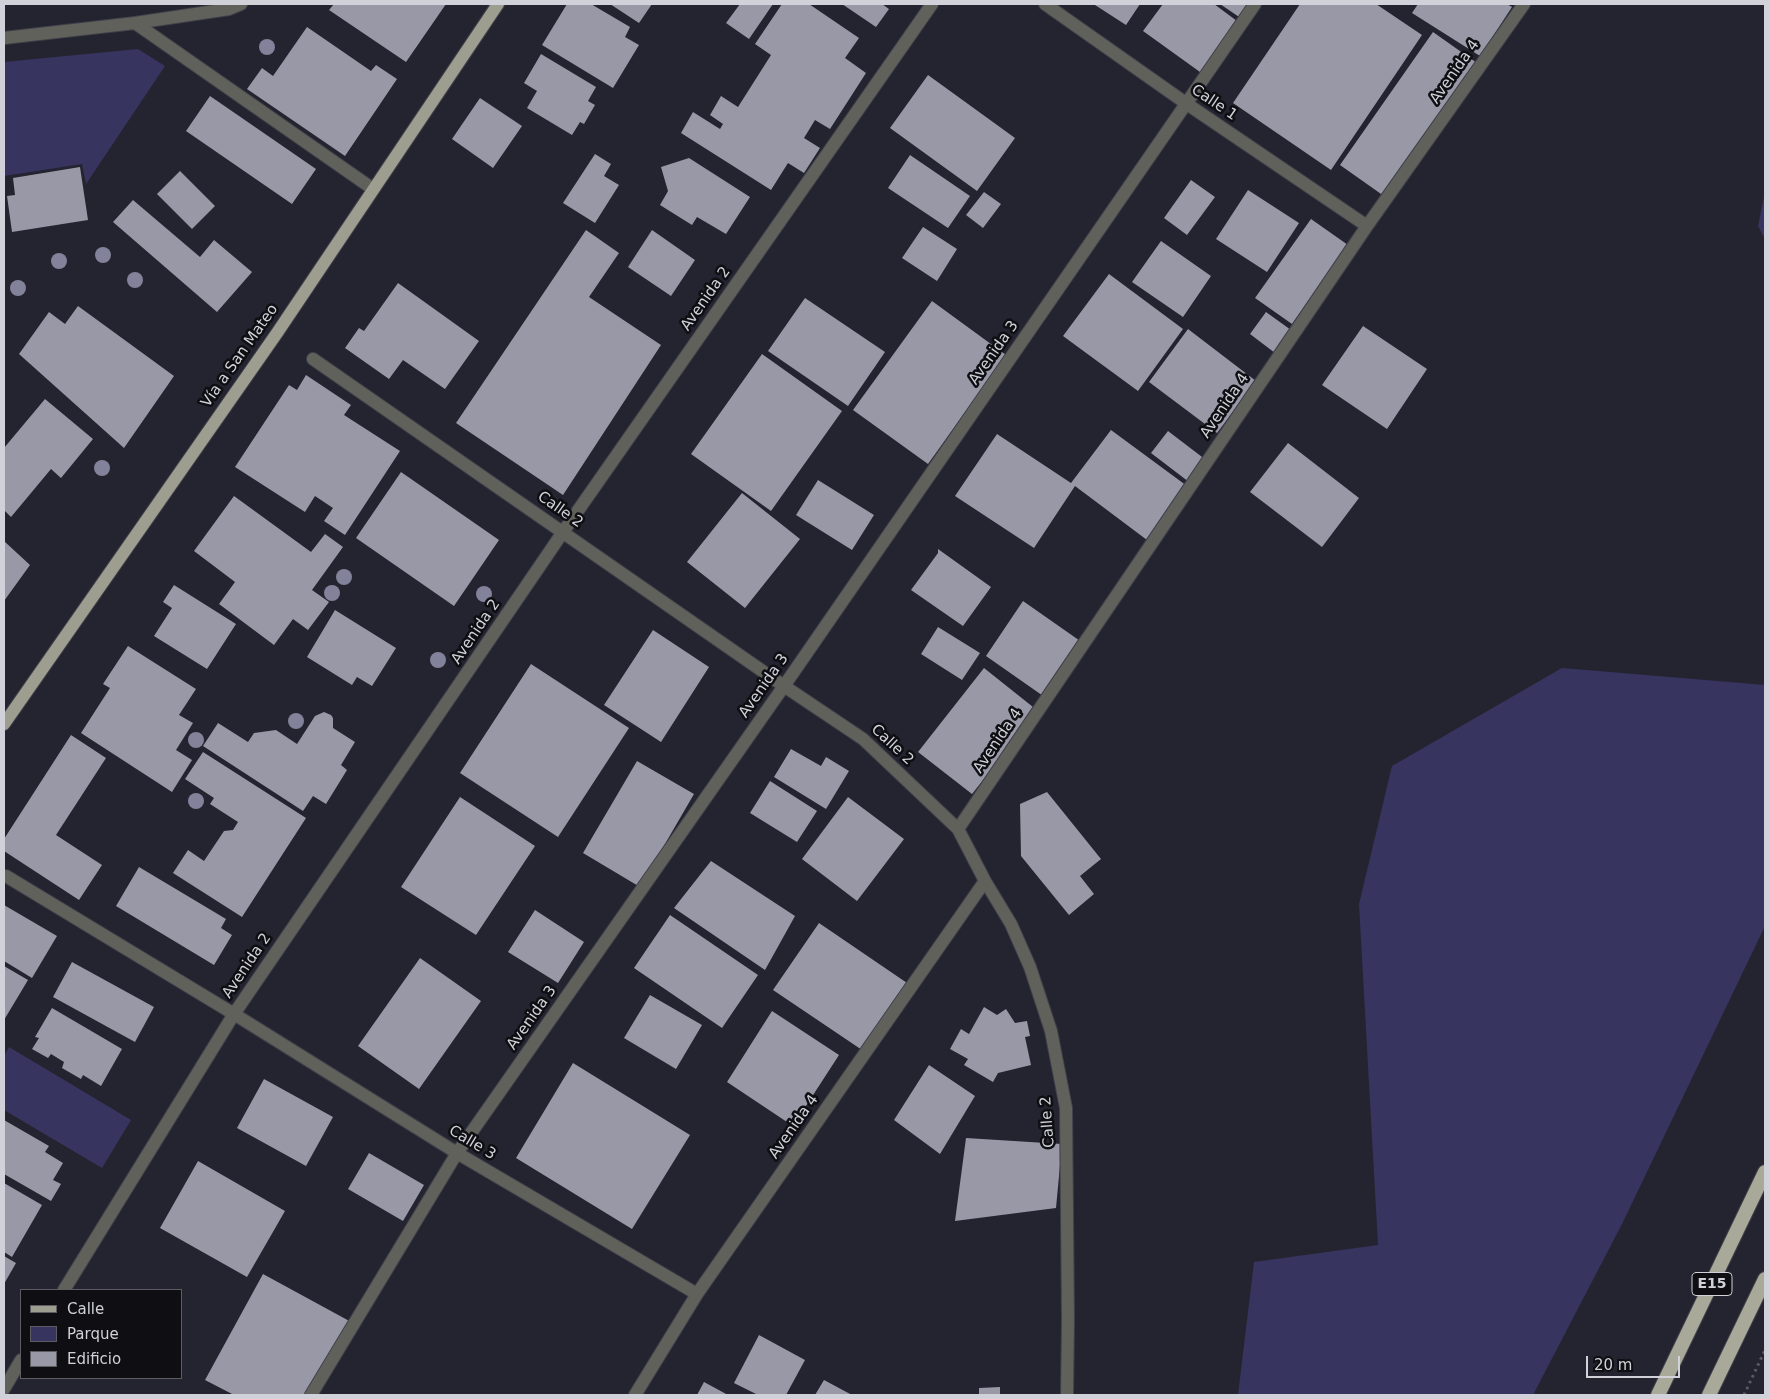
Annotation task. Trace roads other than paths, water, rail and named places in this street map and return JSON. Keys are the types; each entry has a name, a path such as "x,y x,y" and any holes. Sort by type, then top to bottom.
{"highway":[{"name":"E15","path":"1658,1395 1765,1172"},
{"path":"1709,1395 1765,1279"}],"main road":[{"name":"Vía a San Mateo","path":"4,724 277,333 498,4"}],"street":[{"path":"4,38 135,23 229,9 241,4"},
{"name":"Avenida 2","path":"65,1289 234,1014 564,532 932,4"},
{"name":"Calle 1","path":"1046,4 1187,104 1367,226"},
{"name":"Avenida 3","path":"311,1395 458,1153 784,686 1255,4"},
{"name":"Avenida 4","path":"958,829 1367,226 1524,4"},
{"path":"135,23 373,189"},
{"name":"Calle 2","path":"313,359 863,739 958,829 985,881 1011,924 1030,967 1052,1031 1066,1108 1067,1395"},
{"name":"Calle 3","path":"6,876 458,1153 697,1294"},
{"name":"Avenida 4","path":"635,1395 697,1294 985,881"},
{"path":"4,1388 20,1362"}]}
